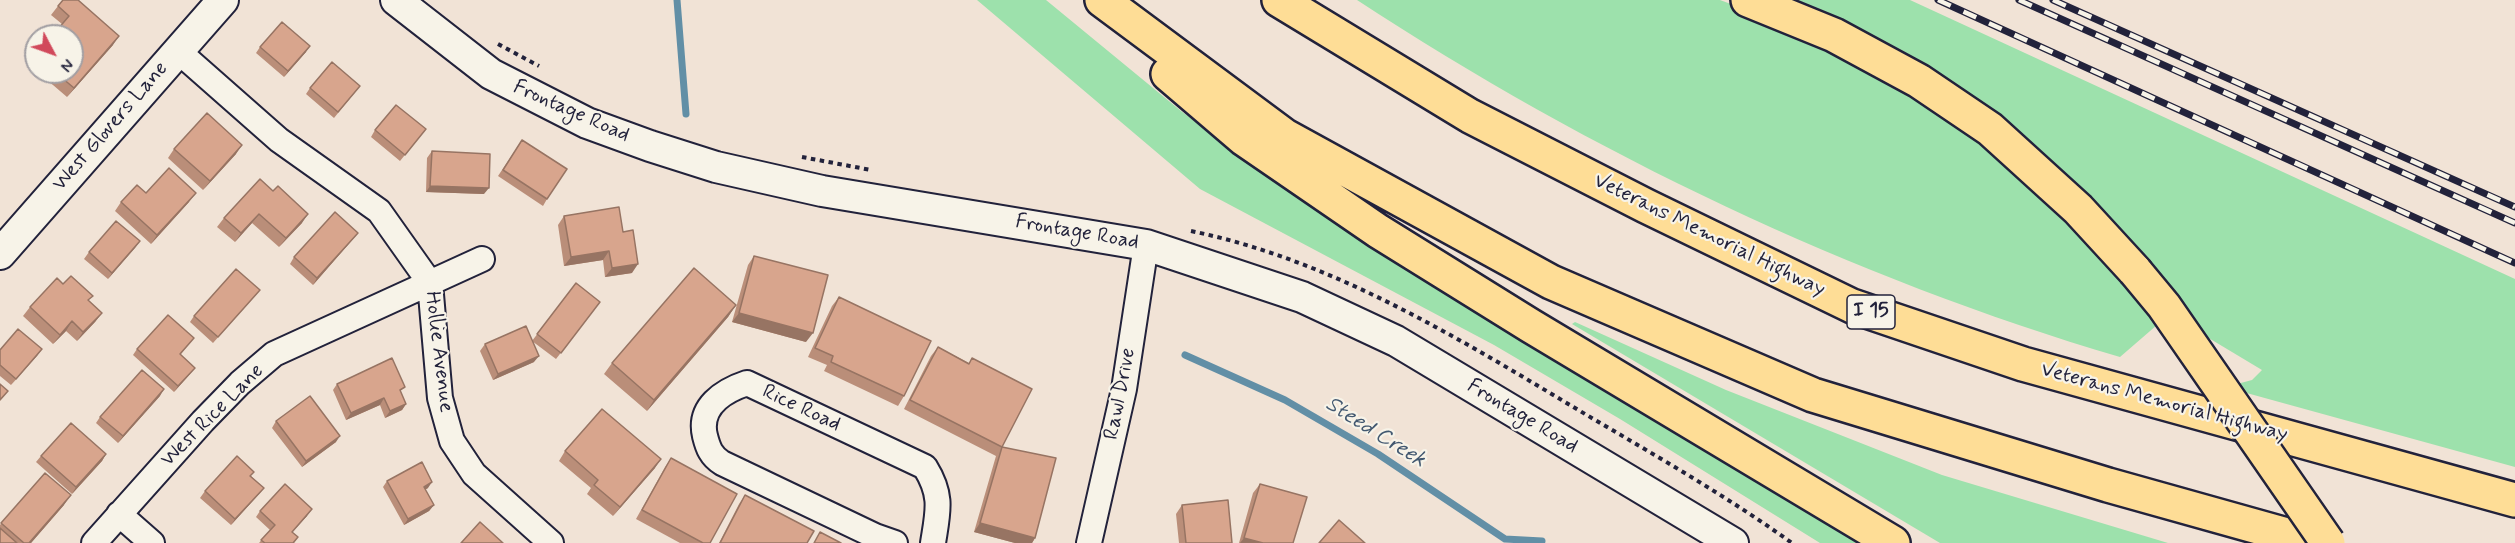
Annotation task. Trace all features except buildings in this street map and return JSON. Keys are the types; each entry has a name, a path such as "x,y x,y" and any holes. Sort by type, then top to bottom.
{"highway":[{"path":"1082,0 1244,139 1378,231 1531,326 1893,543"},
{"path":"1102,0 1286,136 1551,282 1814,395 2108,485 2315,543"},
{"name":"Veterans Memorial Highway","path":"1279,0 1470,116 1646,206 1852,306 2023,364 2515,500"},
{"path":"1748,0 1834,35 1919,81 1990,129 2078,209 2164,306 2328,543"}],"street":[{"name":"West Glovers Lane","path":"0,254 223,0"},
{"name":"Frontage Road","path":"396,0 449,44 491,74 587,123 672,153 716,167 822,191 1146,245 1202,261 1302,297 1396,341 1733,543"},
{"name":"Hollie Avenue","path":"178,51 279,140 379,211 430,283 440,398 452,441 474,474 551,543"},
{"name":"Rawl Drive","path":"1089,543 1124,389 1146,245"},
{"name":"West Rice Lane","path":"94,543 203,420 240,383 274,354 482,259"},
{"name":"Rice Road","path":"895,543 874,536 713,457 704,430 705,414 719,396 747,383 925,467 934,482 940,502 933,543"},
{"path":"119,514 152,543"}],"green space":[{"path":"977,0 1046,0 1181,111 1286,189 1491,321 1877,543 1820,543 1620,419 1494,345 1200,189"},
{"path":"1357,0 1720,0 1787,25 1906,88 1974,134 2046,198 2122,278 2157,325 2120,357 2020,325 1822,250 1630,159 1537,109 1446,56"},
{"path":"1797,0 1910,0 2515,279 2515,467 2243,392 2237,384 2252,380 2262,370 2202,334 2080,189 2034,147 1938,74 1844,21"},
{"path":"1575,322 1726,390 1942,475 2168,543 1940,543 1572,324"}],"waterway":[{"name":"Steed Creek","path":"677,0 686,114"},
{"name":"Steed Creek","path":"1185,355 1285,400 1378,454 1505,539 1542,541"}],"railway":[{"path":"1938,0 2515,263"},
{"path":"2019,0 2515,223"},
{"path":"2053,0 2515,207"}]}
